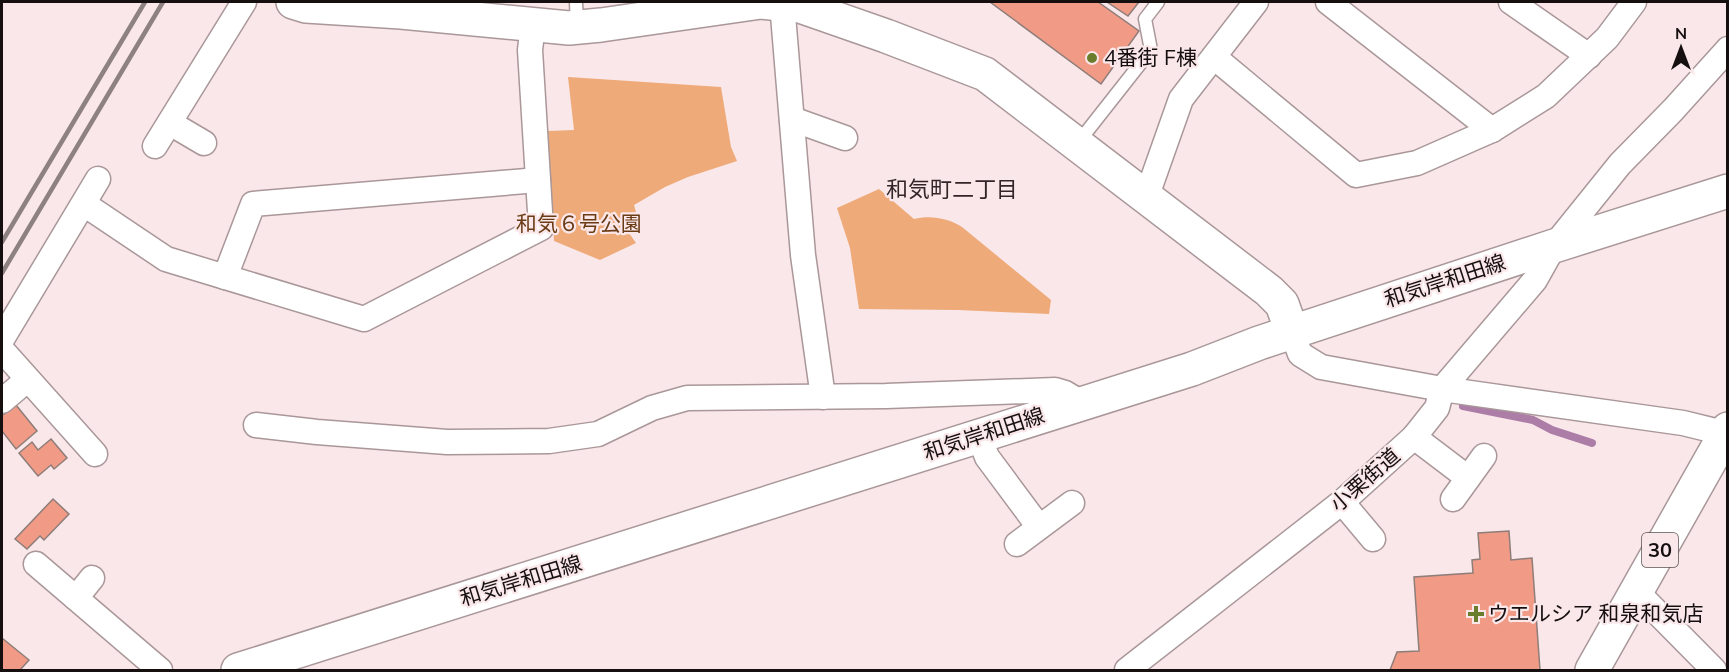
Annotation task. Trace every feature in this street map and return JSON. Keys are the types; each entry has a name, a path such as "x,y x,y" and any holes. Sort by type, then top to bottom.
{"main road":[{"path":"293,2 306,6 401,7 533,25 576,14 761,2 800,6 985,74 1269,291 1282,304 1292,332"},
{"name":"和気岸和田線","path":"238,670 1192,369 1292,332 1728,191"},
{"name":"30","path":"1592,670 1727,432"}],"street":[{"path":"156,146 244,2"},
{"path":"1146,198 1181,99 1256,2"},
{"path":"1328,2 1492,130"},
{"path":"1511,2 1589,56"},
{"path":"1214,57 1356,175 1417,162 1492,130 1546,96 1607,38 1634,2"},
{"path":"782,3 803,255 823,397"},
{"path":"84,204 166,259 364,319 541,228 530,50 533,25"},
{"name":"小栗街道","path":"1127,670 1342,502 1414,437 1437,408 1442,389 1535,280 1554,246 1620,164 1728,49"},
{"path":"792,119 845,138"},
{"path":"170,123 204,142"},
{"path":"2,339 98,179"},
{"path":"225,277 253,204 538,180"},
{"path":"1292,332 1300,354 1321,367 1442,389 1683,423 1727,432"},
{"path":"2,351 95,454"},
{"path":"2,401 27,380"},
{"path":"256,425 447,442 549,441 598,434 652,408 687,398 823,397 1055,390 1082,403"},
{"path":"979,436 987,457 1039,527"},
{"path":"1414,437 1468,478"},
{"path":"1453,499 1484,456"},
{"path":"1342,502 1373,539"},
{"path":"1017,544 1072,503"},
{"path":"36,564 160,670"},
{"path":"76,598 92,578"},
{"path":"1637,592 1714,670"}],"lane":[{"path":"1076,145 1151,51 1145,19 1158,2"}],"green space":[{"name":"和気６号公園","path":"568,77 721,87 731,147 737,161 688,177 634,205 639,223 627,230 636,243 600,260 554,241 548,131 574,130"},
{"path":"879,189 914,219 939,218 962,227 1051,300 1049,314 859,309 850,248 837,208"}],"building":[{"name":"4番街 F棟","path":"990,2 1098,2 1139,31 1101,84"},
{"path":"1107,2 1139,2 1128,16"},
{"path":"16,405 37,431 16,449 2,431 2,410 4,414"},
{"path":"51,439 67,458 54,469 51,465 38,476 19,453 32,442 38,450"},
{"path":"53,499 69,514 44,540 40,536 27,549 15,539"},
{"name":"ウエルシア 和泉和気店","path":"1509,531 1511,560 1532,558 1540,670 1390,670 1397,652 1419,651 1414,577 1473,573 1472,560 1480,559 1478,533"},
{"path":"2,638 29,660 20,670 2,670"}],"waterway":[{"path":"1463,406 1533,420 1552,430 1592,443"}],"railway":[{"path":"2,242 145,2"},
{"path":"2,273 163,2"}],"place":[{"name":"4番街 F棟","path":"1092,58"},
{"name":"ウエルシア 和泉和気店","path":"1476,614"}],"district":[{"name":"和気町二丁目","path":"952,189"}]}
